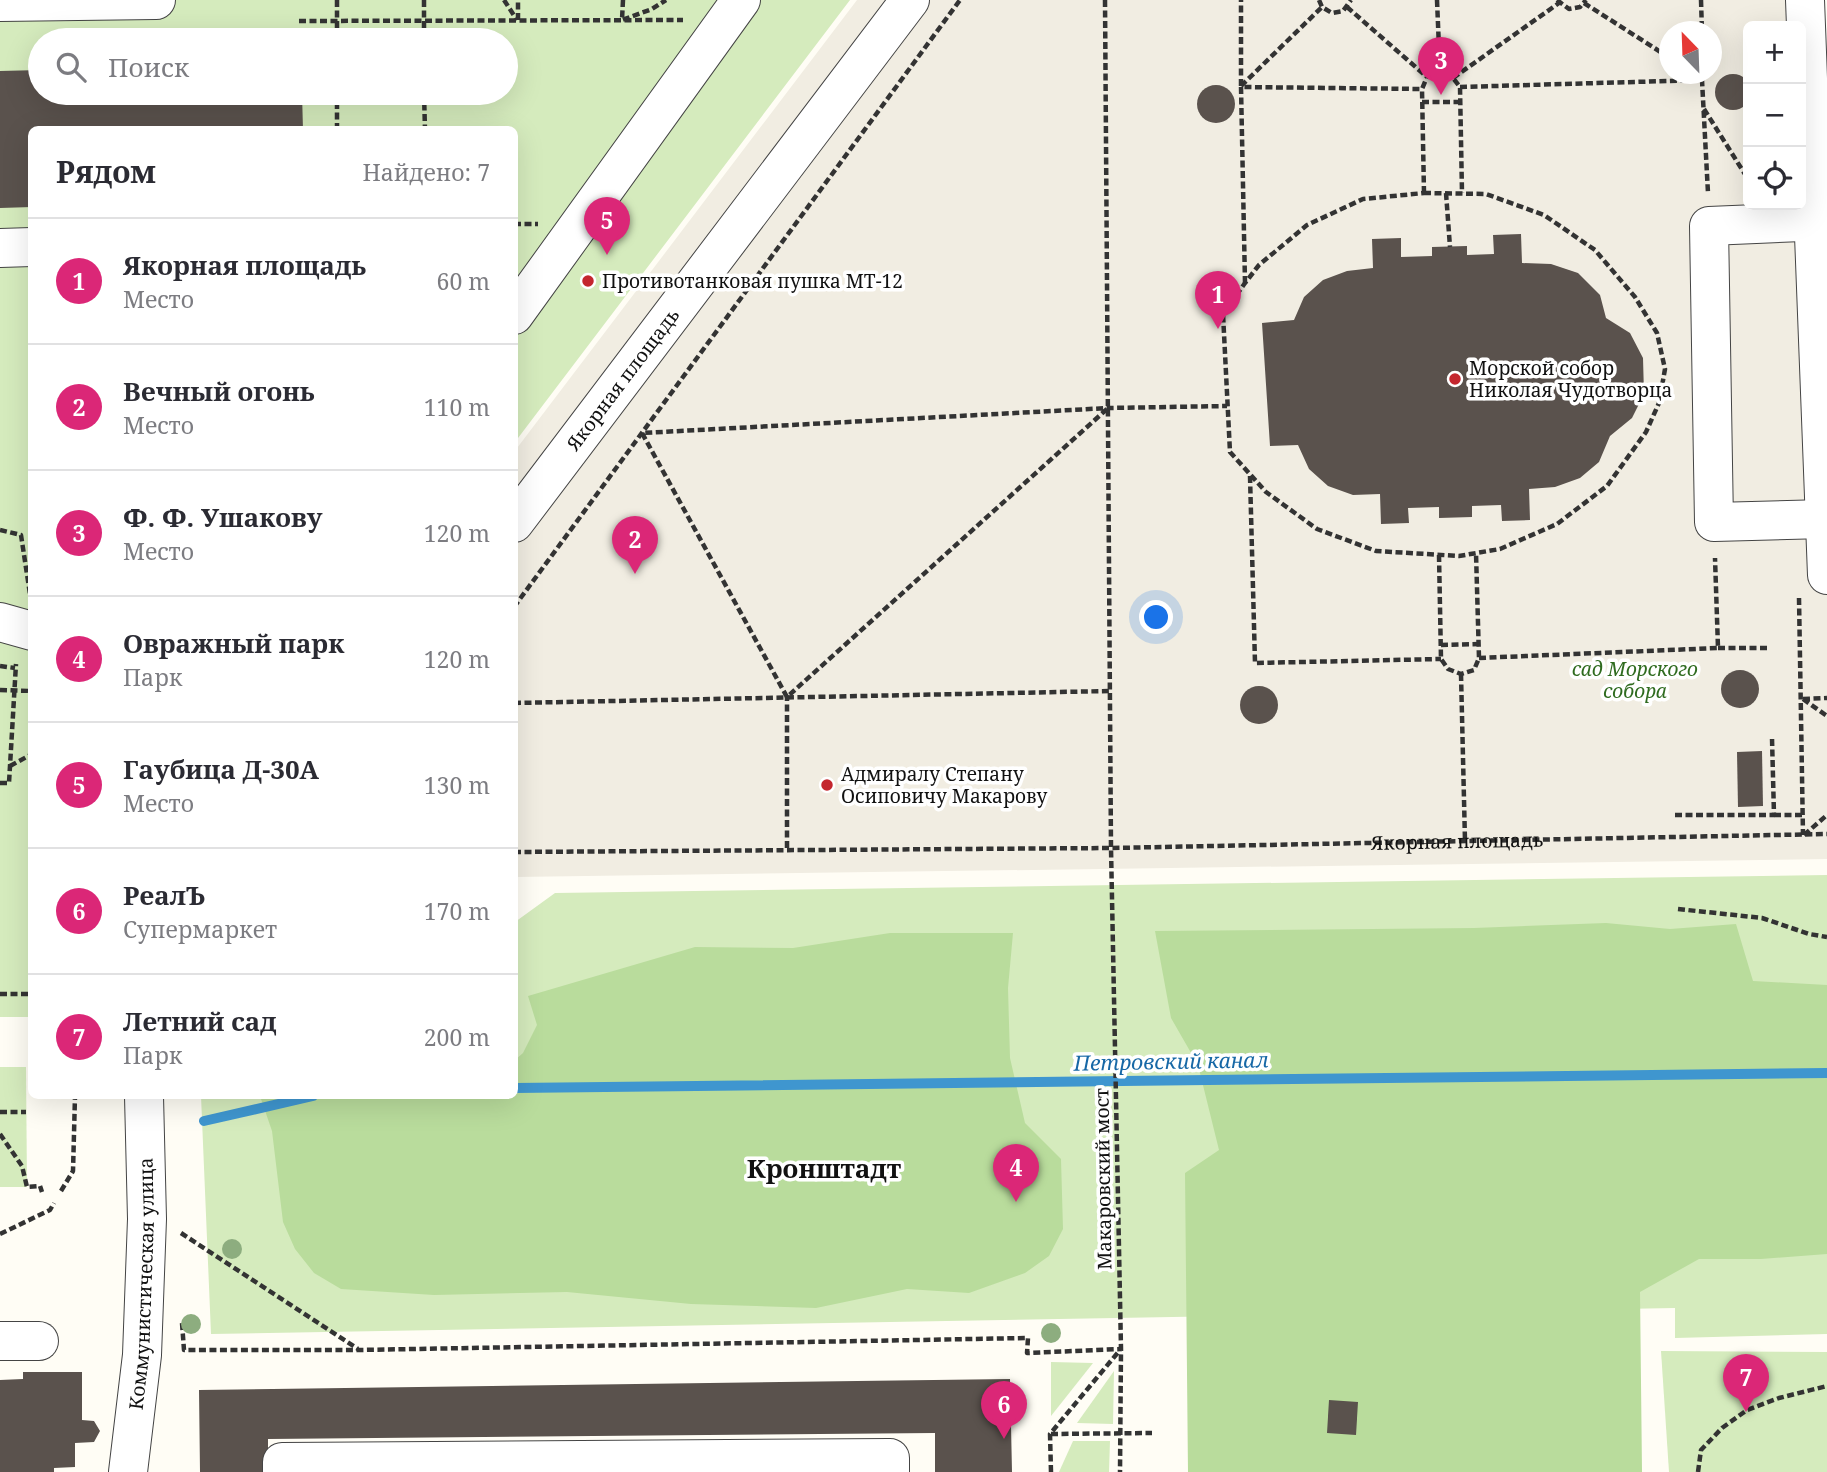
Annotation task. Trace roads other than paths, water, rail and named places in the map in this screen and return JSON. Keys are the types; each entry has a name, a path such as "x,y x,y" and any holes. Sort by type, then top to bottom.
{"street":[{"path":"0,2 156,0"},
{"path":"518,309 741,0"},
{"name":"Якорная площадь","path":"518,518 910,0"},
{"path":"1805,0 1818,82 1827,575"},
{"path":"1820,221 1709,226 1714,522 1825,519"},
{"path":"0,248 28,247"},
{"path":"0,622 28,630"},
{"name":"Коммунистическая улица","path":"128,1472 142,1355 147,1219 145,1099"},
{"path":"0,1341 38,1341"},
{"path":"282,1472 282,1462 430,1467 721,1466 890,1458 890,1472"}],"waterway":[{"name":"Петровский канал","path":"518,1088 1827,1073"},
{"name":"Петровский канал","path":"204,1121 300,1099"}],"place":[{"name":"Ф. Ф. Ушакову","path":"1441,95"},
{"name":"Гаубица Д-30А","path":"607,255"},
{"name":"Противотанковая пушка МТ-12","path":"588,281"},
{"name":"Якорная площадь","path":"1218,329"},
{"name":"Морской собор Николая Чудотворца","path":"1455,379"},
{"name":"Вечный огонь","path":"635,574"},
{"name":"Адмиралу Степану Осиповичу Макарову","path":"827,785"},
{"name":"Овражный парк","path":"1016,1202"},
{"name":"Летний сад","path":"1746,1412"},
{"name":"РеалЪ","path":"1004,1439"}],"district":[{"name":"Кронштадт","path":"824,1168"}],"park label":[{"name":"сад Морского собора","path":"1635,680"}]}
